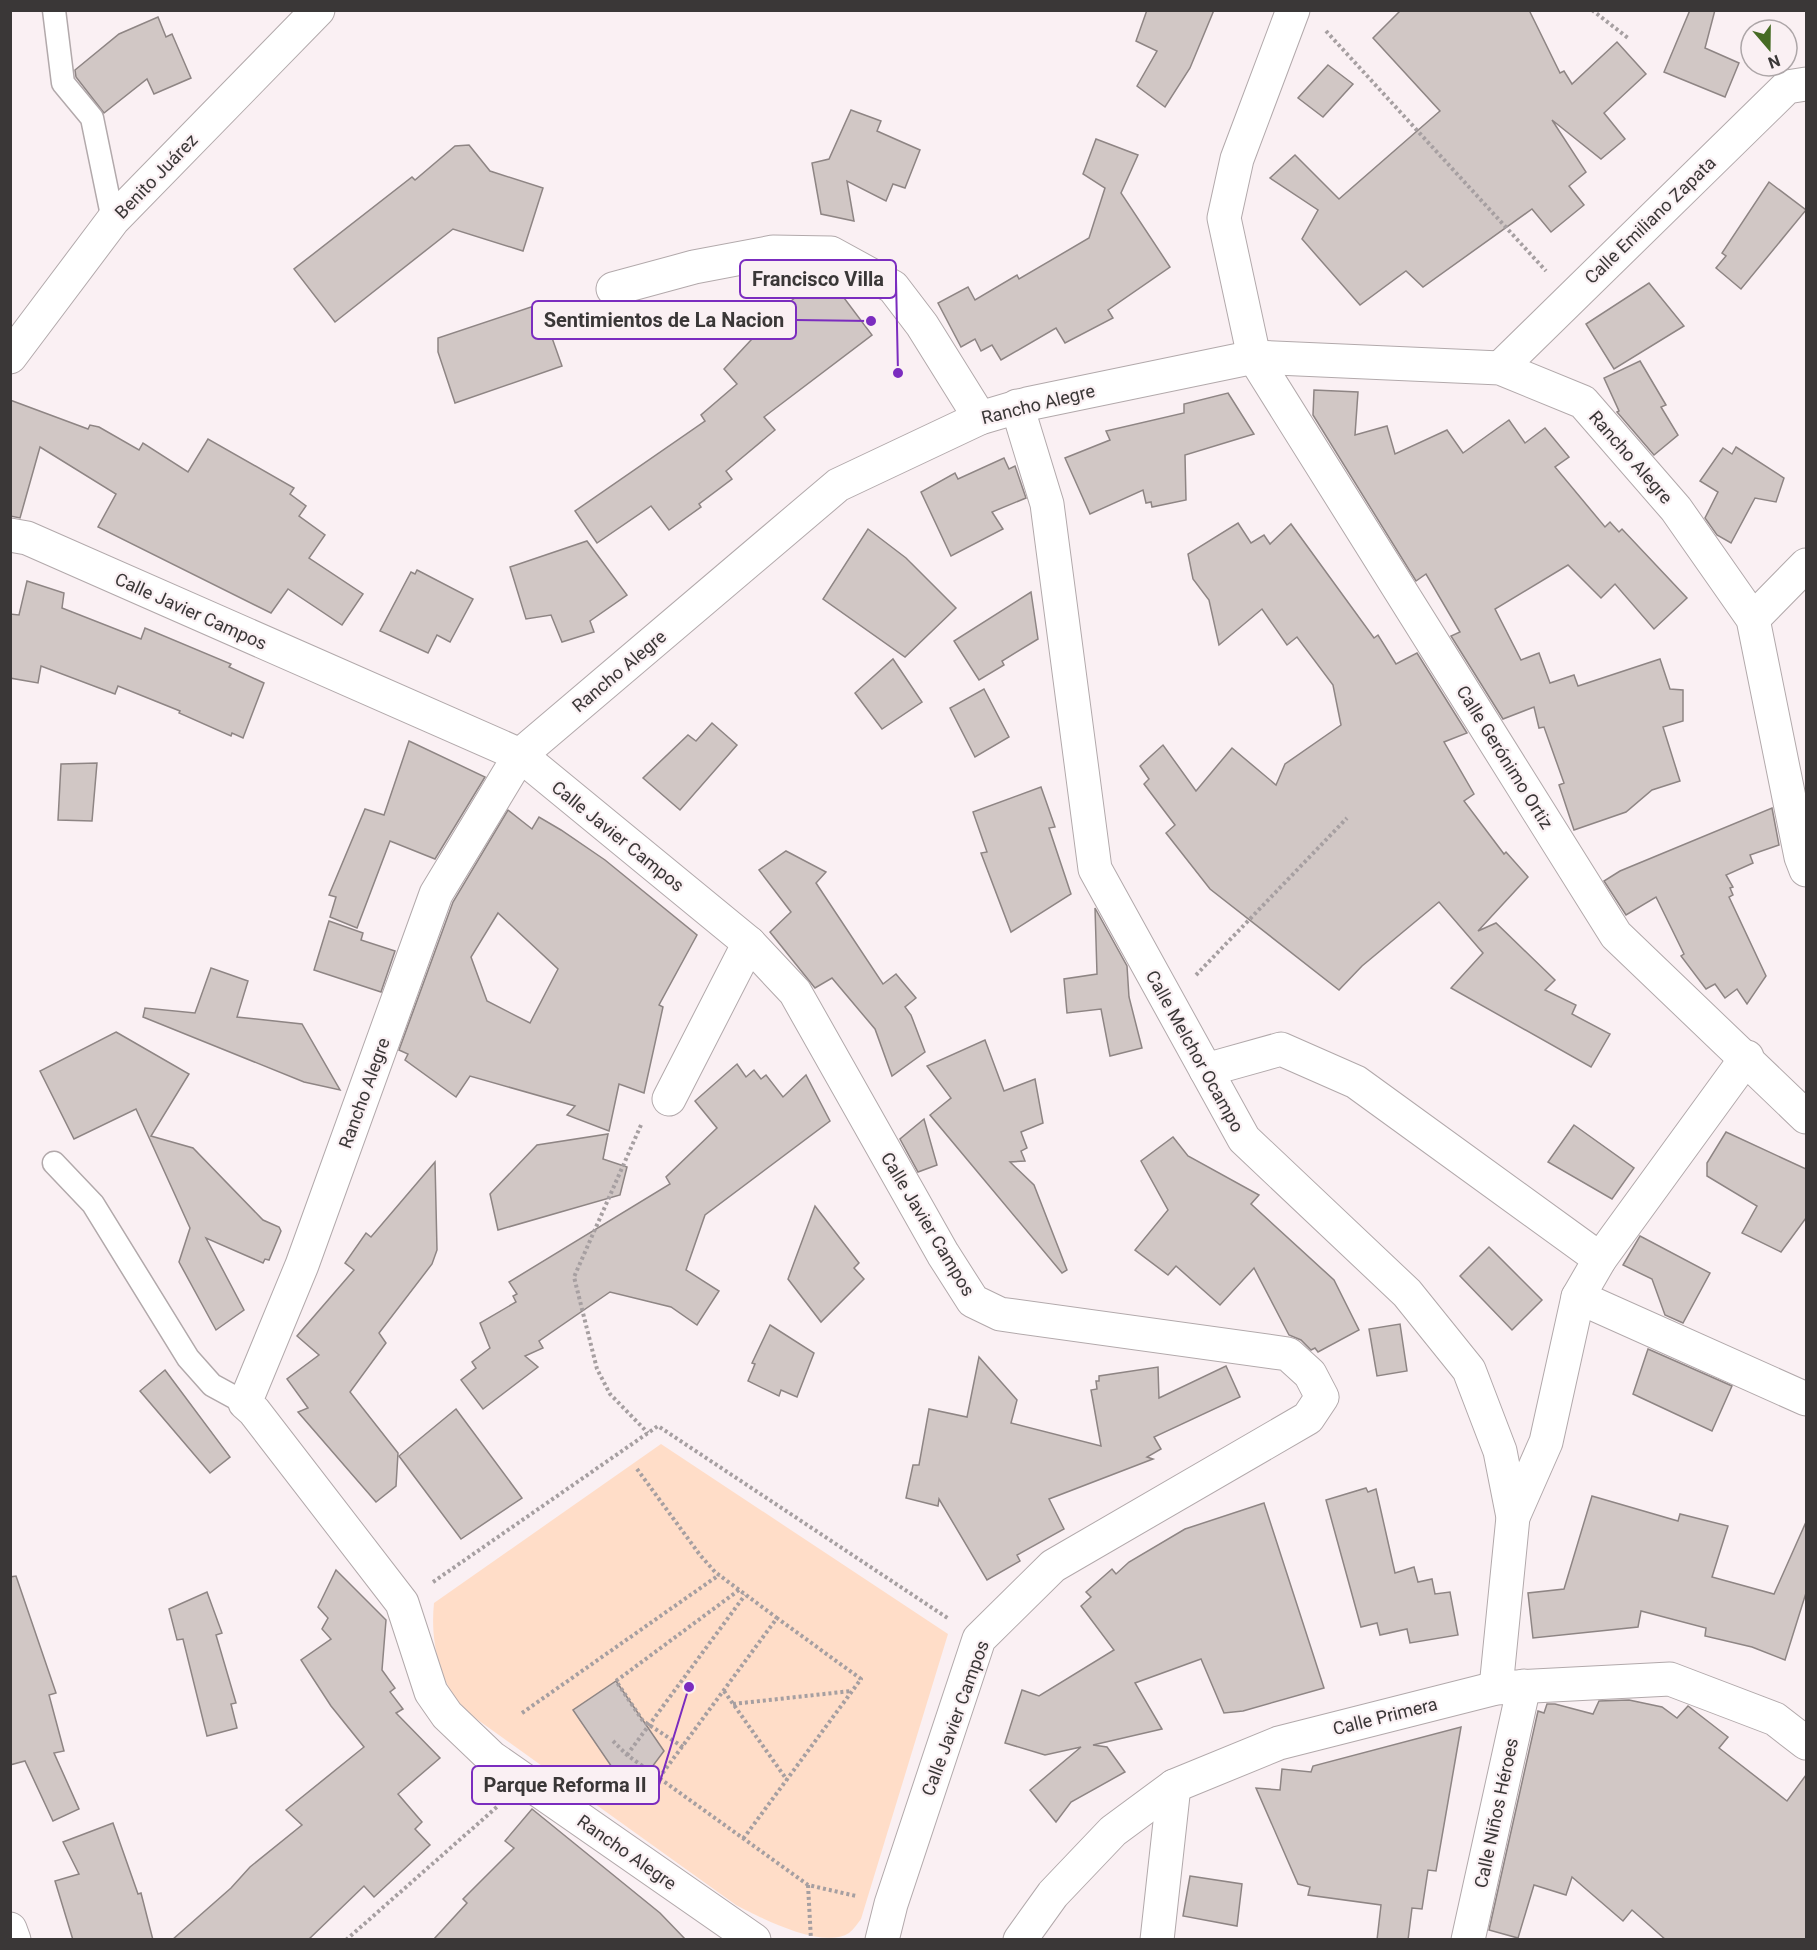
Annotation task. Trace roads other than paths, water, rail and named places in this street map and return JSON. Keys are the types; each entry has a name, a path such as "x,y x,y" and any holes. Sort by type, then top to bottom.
{"street":[{"name":"Benito Juárez","path":"10,357 113,220 318,10"},
{"name":"Calle Gerónimo Ortiz","path":"1293,10 1237,159 1224,218 1254,357 1616,934 1747,1057 1806,1117"},
{"name":"Calle Emiliano Zapata","path":"1500,368 1786,87 1806,84"},
{"path":"613,289 694,267 773,252 831,253 894,287 922,325 980,418"},
{"name":"Rancho Alegre","path":"754,1940 521,1778 470,1739 447,1715 431,1692 402,1603 254,1411 245,1403 302,1265 436,894 520,755 838,485 980,418 1017,406 1254,357 1500,368 1583,402 1676,509 1753,619 1801,857 1806,870"},
{"name":"Calle Melchor Ocampo","path":"1017,406 1047,504 1095,869 1244,1139 1407,1293 1468,1370 1500,1451 1513,1518 1510,1687"},
{"name":"Calle Javier Campos","path":"16,538 520,755 749,944 795,992 943,1254 973,1301 1000,1314 1288,1354 1310,1374 1322,1397 1308,1418 1053,1566 980,1639 891,1904 882,1940"},
{"path":"1753,619 1806,565"},
{"path":"669,1099 749,944"},
{"path":"1206,1070 1281,1049 1356,1082 1599,1259"},
{"path":"1513,1518 1546,1442 1578,1297 1599,1259 1747,1057"},
{"path":"1578,1297 1806,1399"},
{"name":"Calle Primera","path":"1020,1940 1053,1894 1113,1830 1174,1786 1279,1743 1510,1687 1670,1679 1775,1719 1806,1743"},
{"name":"Calle Niños Héroes","path":"1468,1940 1510,1687"},
{"path":"1157,1940 1174,1786"},
{"path":"10,1929 14,1940"}],"lane":[{"path":"54,10 63,83 92,118 113,220"},
{"path":"54,1163 93,1204 188,1358 212,1385 245,1403"}],"place":[{"name":"Sentimientos de La Nacion","path":"871,321"},
{"name":"Francisco Villa","path":"898,373"},
{"name":"Parque Reforma II","path":"689,1687"}]}
